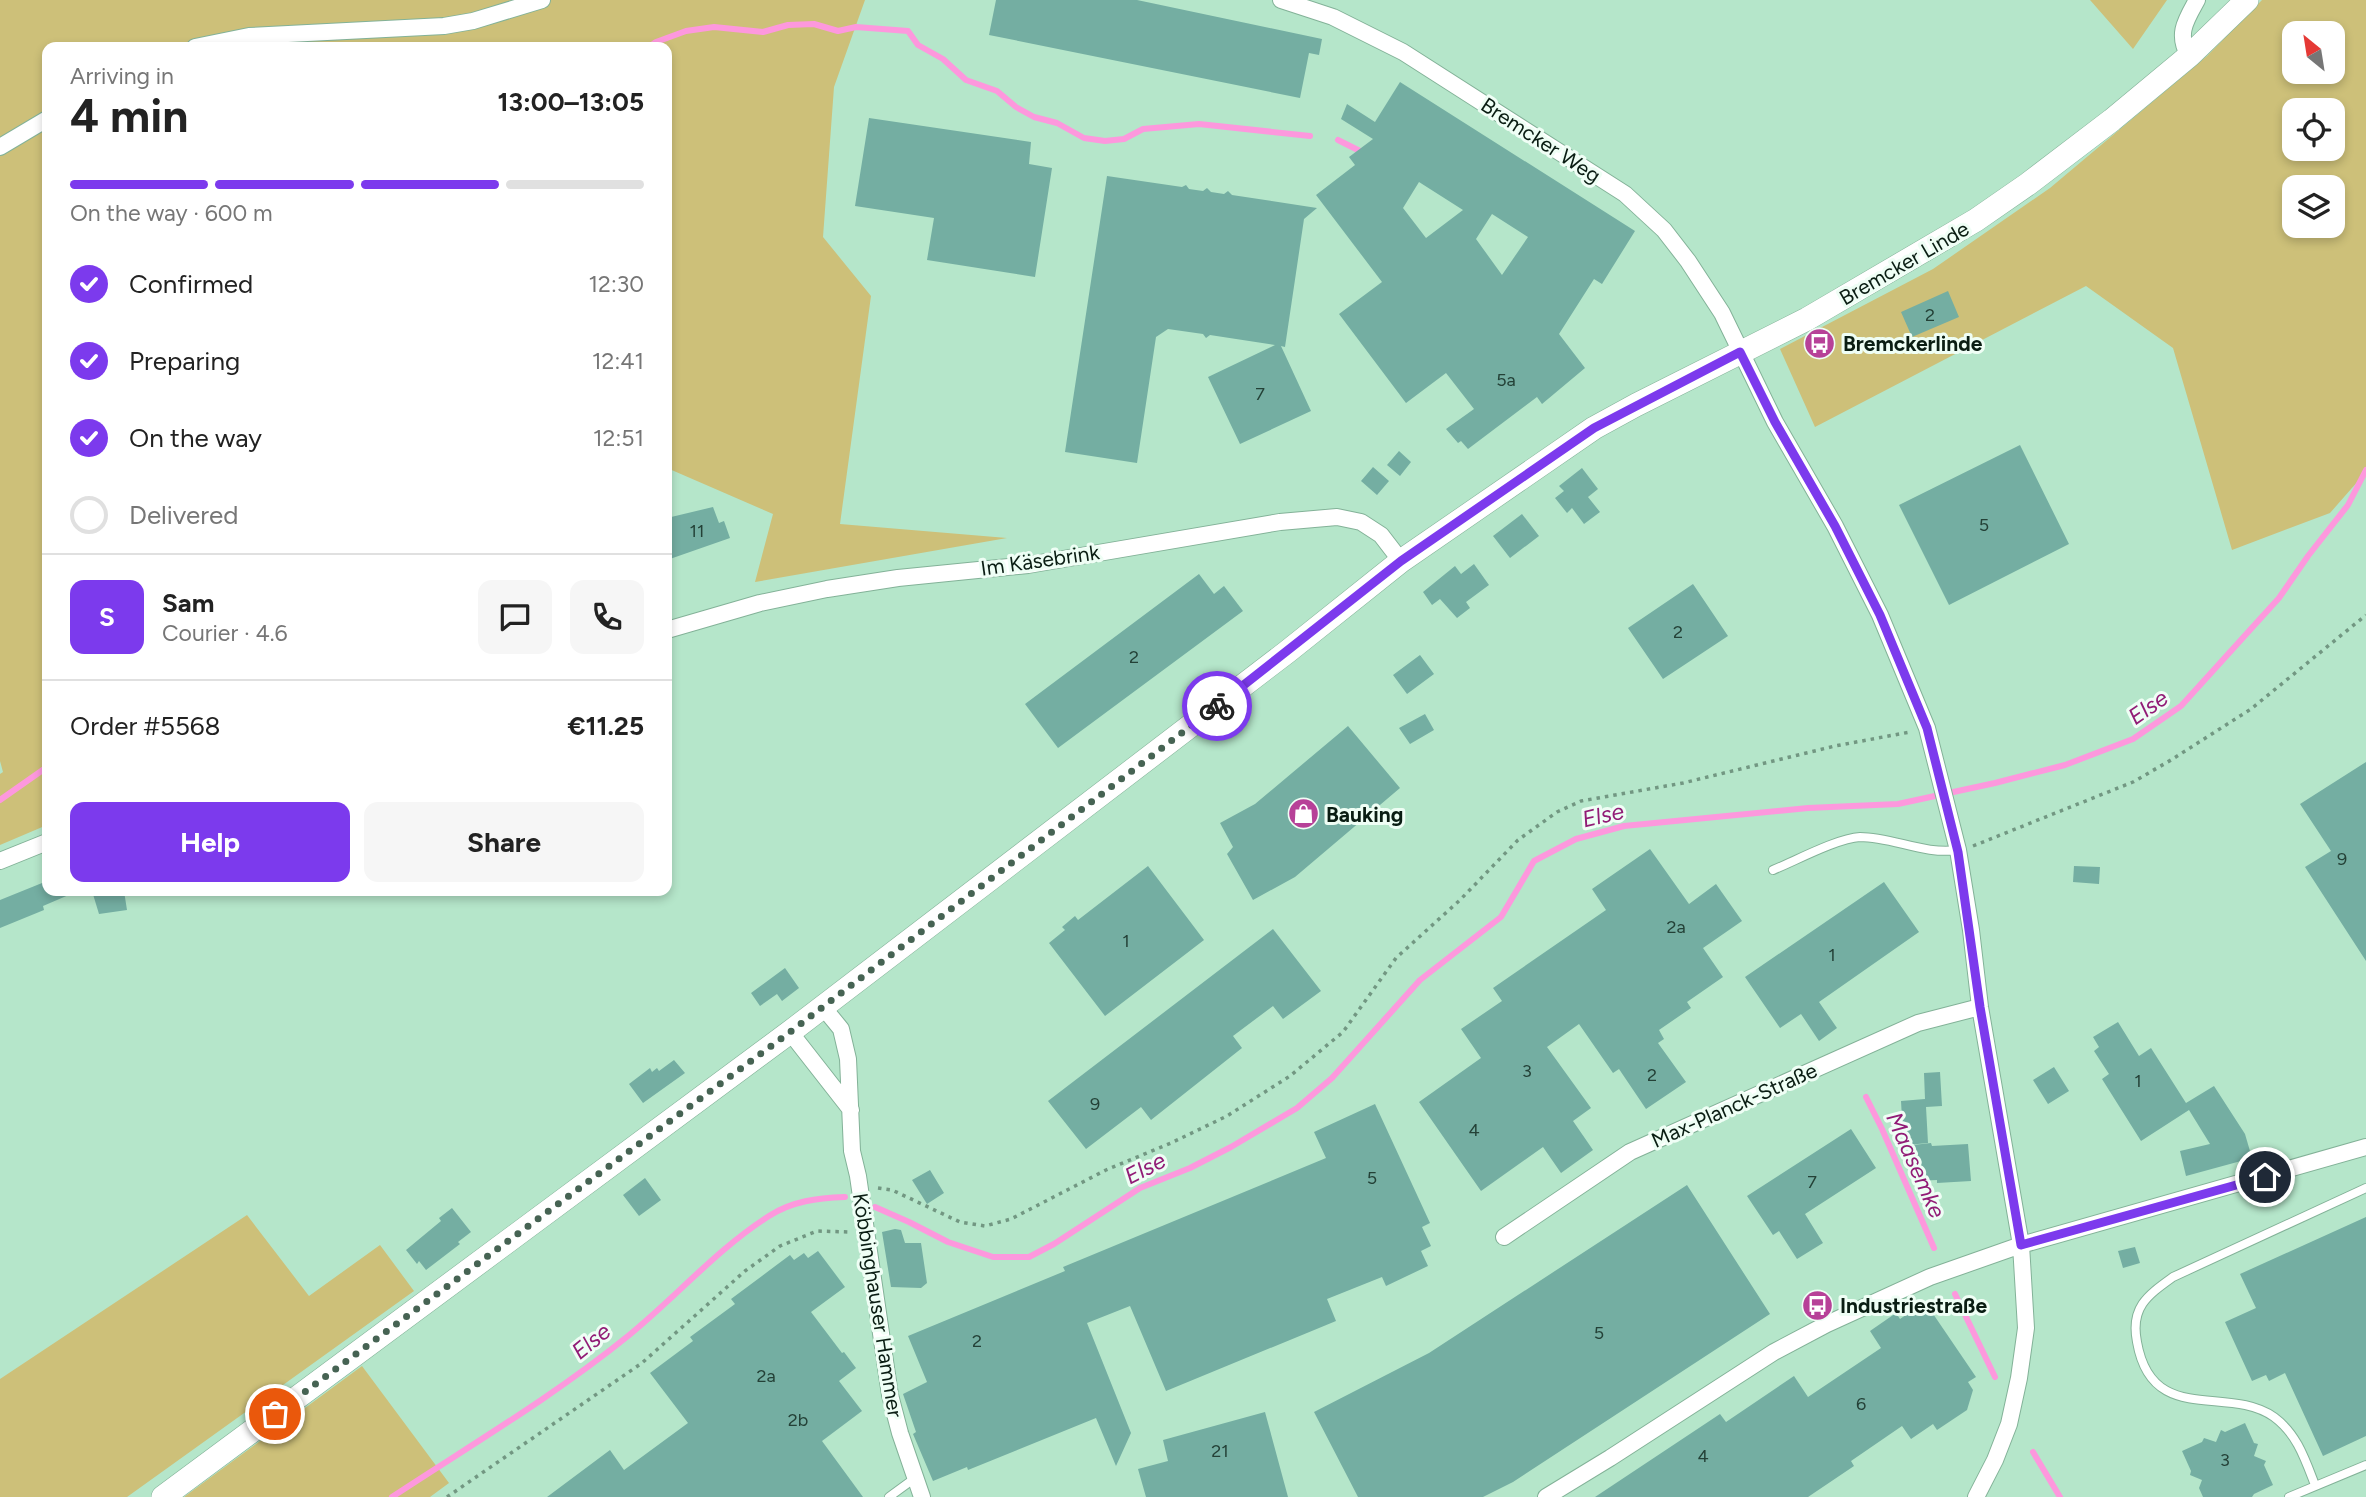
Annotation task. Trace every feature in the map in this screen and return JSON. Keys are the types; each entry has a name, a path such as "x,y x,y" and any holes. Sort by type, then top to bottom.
{"main road":[{"name":"Bremcker Linde","path":"163,1497 790,1032 1287,652 1401,561 1594,428 1818,312 1976,220 2091,136 2189,56 2247,0"}],"street":[{"path":"220,42 249,36 444,26 542,0"},
{"name":"Bremcker Weg","path":"1281,0 1333,17 1374,36 1454,83 1625,194 1664,230 1722,313 1775,422 1835,526 1880,615 1927,728 1949,810 1958,851 1980,1007 2021,1245 2026,1328 2019,1378 2009,1424 1976,1497"},
{"path":"2189,56 2183,46 2183,25 2197,0"},
{"path":"0,146 42,122"},
{"name":"Im Käsebrink","path":"672,629 760,603 827,589 898,578 1028,565 1280,522 1337,517 1361,522 1381,535 1401,561"},
{"path":"0,861 42,844"},
{"name":"Köbbinghauser Hammer","path":"823,1007 841,1029 848,1059 852,1151 890,1395 922,1497"},
{"name":"Max-Planck-Straße","path":"1504,1237 1630,1152 1918,1023 1980,1007"},
{"path":"790,1032 851,1110"},
{"path":"1546,1497 1774,1352 1827,1324 1930,1277 2021,1245 2366,1147"}],"lane":[{"path":"1773,870 1846,840 1861,837 1931,851 1958,851"},
{"path":"2315,1485 2298,1443 2272,1416 2252,1407 2185,1398 2152,1379 2141,1364 2135,1333 2137,1314 2147,1296 2172,1278 2366,1188"},
{"path":"2289,1497 2366,1465"},
{"path":"888,1497 915,1478"}],"path":[{"path":"1958,851 2133,782 2250,709 2366,615"},
{"path":"859,1191 877,1188 892,1190 960,1222 985,1226 1011,1219 1107,1170 1227,1116 1290,1076 1343,1032 1396,958 1460,900 1518,839 1557,812 1581,801 1683,783 1835,746 1894,736"},
{"path":"447,1497 642,1363 745,1271 779,1246 817,1231 866,1233"}],"shaded area":[{"path":"0,0 865,0 834,87 823,237 871,296 840,524 1007,538 755,582 773,514 672,470 672,42 42,42 42,827 0,845 0,774 3,772 0,761"},
{"path":"2090,0 2167,0 2133,49"},
{"path":"2262,0 2366,0 2366,472 2330,513 2232,550 2173,348 2086,286 1815,427 1780,349 1933,269 2050,188 2207,56"},
{"path":"247,1215 309,1296 380,1245 414,1291 127,1497 0,1497 0,1379"},
{"path":"362,1366 449,1483 430,1497 184,1497"}],"building":[{"path":"996,0 1137,0 1322,39 1319,55 1309,53 1300,98 989,35"},
{"path":"1400,82 1635,231 1602,284 1594,279 1559,334 1585,368 1542,404 1537,397 1468,449 1461,441 1458,443 1446,429 1474,409 1446,373 1406,403 1339,314 1382,282 1316,195 1355,165 1349,157 1373,139 1341,119 1347,104 1375,122","holes":["1419,182 1463,210 1426,238 1403,208","1492,214 1528,237 1502,275 1476,239"]},
{"path":"869,118 1031,142 1029,164 1052,168 1035,277 927,260 934,218 855,206"},
{"path":"1107,176 1182,187 1186,185 1189,189 1203,191 1207,188 1211,192 1224,194 1228,191 1232,195 1317,208 1304,219 1285,347 1281,346 1311,411 1240,444 1208,377 1275,345 1210,335 1206,338 1203,334 1168,329 1156,337 1137,463 1065,452"},
{"path":"1948,291 1959,317 1912,337 1901,312"},
{"path":"2020,445 2069,544 1949,605 1899,505"},
{"path":"1399,451 1411,462 1400,476 1387,465"},
{"path":"1373,467 1389,481 1377,495 1361,481"},
{"path":"1582,468 1598,489 1588,497 1600,512 1584,524 1572,508 1567,513 1555,498 1564,491 1559,486"},
{"path":"713,507 719,523 724,521 730,538 672,558 672,517"},
{"path":"1522,514 1539,536 1510,558 1493,536"},
{"path":"1474,564 1489,585 1466,602 1470,608 1457,618 1440,599 1432,605 1423,592 1455,566 1461,574"},
{"path":"1199,574 1214,594 1224,586 1243,611 1058,748 1025,704"},
{"path":"1693,584 1728,636 1663,679 1628,628"},
{"path":"1420,655 1434,674 1407,694 1393,675"},
{"path":"1425,714 1434,730 1410,744 1399,728"},
{"name":"Bauking","path":"1348,726 1400,788 1295,877 1253,900 1227,854 1233,847 1220,823 1255,804"},
{"path":"2366,762 2366,961 2305,867 2331,851 2300,804"},
{"path":"1650,849 1689,904 1716,884 1742,921 1703,948 1723,977 1687,1002 1691,1008 1659,1030 1664,1039 1658,1043 1686,1082 1646,1109 1619,1069 1613,1073 1579,1024 1547,1047 1591,1108 1573,1121 1593,1150 1561,1173 1543,1147 1481,1191 1419,1102 1481,1058 1461,1029 1502,1001 1493,988 1606,910 1592,889"},
{"path":"1148,866 1204,940 1105,1016 1049,943 1065,930 1062,927 1075,916 1078,920"},
{"path":"2074,866 2100,867 2099,884 2073,882"},
{"path":"1884,882 1919,932 1819,1002 1837,1028 1819,1041 1801,1014 1780,1028 1745,977"},
{"path":"42,883 42,896 66,896 43,906 44,910 0,928 0,900"},
{"path":"94,896 125,896 127,910 99,914"},
{"path":"1273,929 1321,991 1283,1019 1273,1006 1233,1036 1242,1048 1151,1120 1141,1107 1086,1149 1048,1101"},
{"path":"785,968 799,988 782,1001 777,994 760,1006 751,993"},
{"path":"2118,1022 2139,1056 2151,1048 2186,1103 2214,1086 2245,1134 2252,1158 2186,1176 2180,1151 2210,1144 2189,1110 2141,1141 2102,1079 2109,1074 2094,1051 2099,1047 2093,1037"},
{"path":"674,1060 685,1073 643,1103 629,1084 650,1068 652,1072 657,1068 659,1071"},
{"path":"2054,1067 2069,1091 2048,1104 2033,1080"},
{"path":"1940,1072 1942,1106 1926,1107 1928,1143 1907,1145 1907,1136 1903,1136 1901,1101 1925,1099 1924,1073"},
{"path":"1375,1104 1430,1223 1422,1227 1431,1246 1421,1251 1428,1266 1386,1286 1382,1277 1327,1299 1336,1321 1166,1391 1130,1306 1087,1323 1131,1433 1116,1466 1096,1418 968,1470 967,1467 933,1481 913,1434 916,1432 903,1394 927,1382 908,1336 1065,1271 1063,1267 1326,1158 1314,1132"},
{"path":"1851,1129 1876,1168 1805,1214 1823,1243 1797,1259 1779,1231 1773,1235 1747,1196"},
{"path":"1931,1143 1932,1146 1968,1144 1971,1181 1915,1181 1913,1145"},
{"path":"930,1170 944,1193 927,1204 912,1180"},
{"path":"645,1178 661,1200 639,1216 623,1195"},
{"path":"1687,1185 1770,1314 1513,1482 1483,1497 1358,1497 1314,1412 1429,1353"},
{"path":"452,1208 471,1232 426,1270 419,1261 417,1264 406,1250 441,1221 439,1218"},
{"path":"2366,1217 2366,1436 2323,1456 2285,1373 2269,1381 2266,1375 2252,1381 2225,1322 2256,1308 2240,1274"},
{"path":"901,1230 905,1243 921,1243 927,1283 921,1288 891,1287 882,1232"},
{"path":"2135,1247 2140,1263 2123,1268 2118,1251"},
{"path":"818,1251 845,1287 811,1312 856,1368 839,1381 862,1411 822,1441 863,1497 547,1497 610,1450 624,1470 688,1423 650,1373 693,1341 690,1337 735,1304 731,1299 790,1255 794,1260 804,1253 808,1258"},
{"path":"1925,1302 1976,1377 1968,1382 1973,1390 1967,1410 1937,1430 1933,1424 1911,1439 1902,1426 1851,1461 1854,1466 1808,1497 1595,1497 1720,1414 1726,1422 1794,1376 1808,1397 1881,1348 1870,1331 1896,1313 1900,1319"},
{"path":"1265,1412 1288,1497 1146,1497 1138,1469 1168,1461 1163,1440"},
{"path":"2245,1423 2254,1443 2258,1444 2254,1456 2266,1461 2264,1465 2273,1485 2252,1497 2203,1497 2199,1488 2202,1480 2190,1475 2191,1471 2182,1451 2202,1442 2204,1438 2216,1442 2221,1430 2225,1432"}],"waterway":[{"path":"656,42 686,31 714,27 763,32 788,25 814,24 838,31 856,27 908,31 918,45 943,59 966,80 997,91 1016,107 1034,117 1057,123 1084,138 1105,141 1124,139 1143,129 1199,124 1310,136"},
{"path":"1338,140 1364,153"},
{"name":"Else","path":"875,1207 948,1242 993,1257 1029,1257 1054,1244 1140,1188 1190,1168 1297,1108 1332,1078 1420,980 1501,917 1534,861 1576,839 1624,826 1808,808 1898,804 2065,765 2133,739 2181,706 2279,598 2348,505 2366,470"},
{"path":"0,800 42,771"},
{"name":"Maasemke","path":"1866,1097 1934,1248"},
{"name":"Else","path":"392,1497 542,1400 600,1358 646,1321 714,1258 769,1216 806,1201 845,1197"},
{"name":"Maasemke","path":"1955,1294 1995,1377"},
{"name":"Maasemke","path":"2033,1452 2060,1497"}],"way so far":[{"path":"275,1414 790,1032 1217,706"}],"place":[{"name":"Bremckerlinde","path":"1820,343"},
{"name":"Bauking","path":"1303,814"},
{"name":"Industriestraße","path":"1817,1305"}],"route":[{"path":"1217,706 1401,561 1594,428 1740,352 1880,615 1927,728 1958,852 1980,1007 2021,1245 2265,1177"}]}
